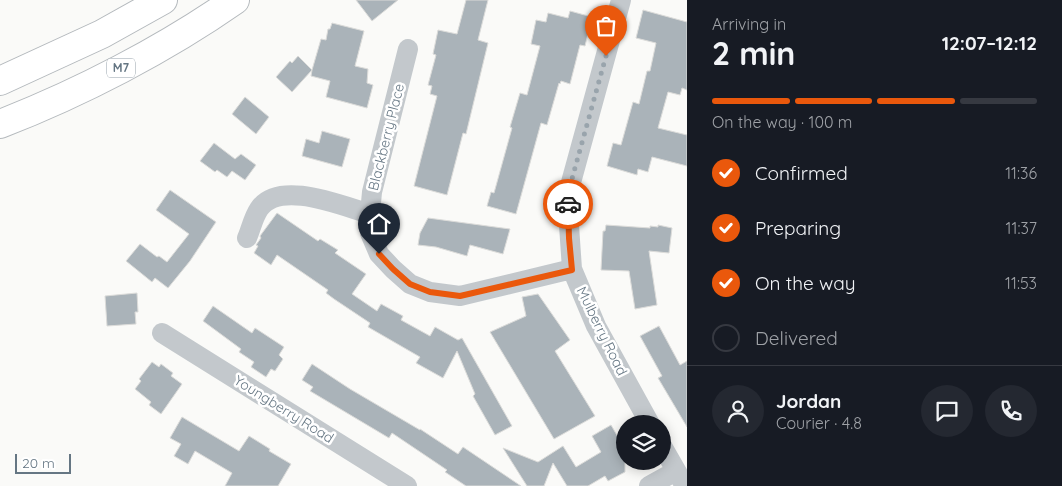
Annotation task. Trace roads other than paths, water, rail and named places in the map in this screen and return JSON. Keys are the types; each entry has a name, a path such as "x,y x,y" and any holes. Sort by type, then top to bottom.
{"highway":[{"path":"0,81 102,34 163,0"},
{"name":"M7","path":"0,124 96,81 169,41 235,0"}],"street":[{"name":"Mulberry Road","path":"621,0 570,186 568,212 572,270 596,326 645,415"},
{"name":"Blackberry Place","path":"408,48 372,192 370,233 379,254 410,284 430,292 460,296 572,270"},
{"path":"247,238 259,208 268,201 280,196 314,197 370,214"},
{"name":"Youngberry Road","path":"162,332 407,486"},
{"path":"649,486 681,478 671,461"}]}
